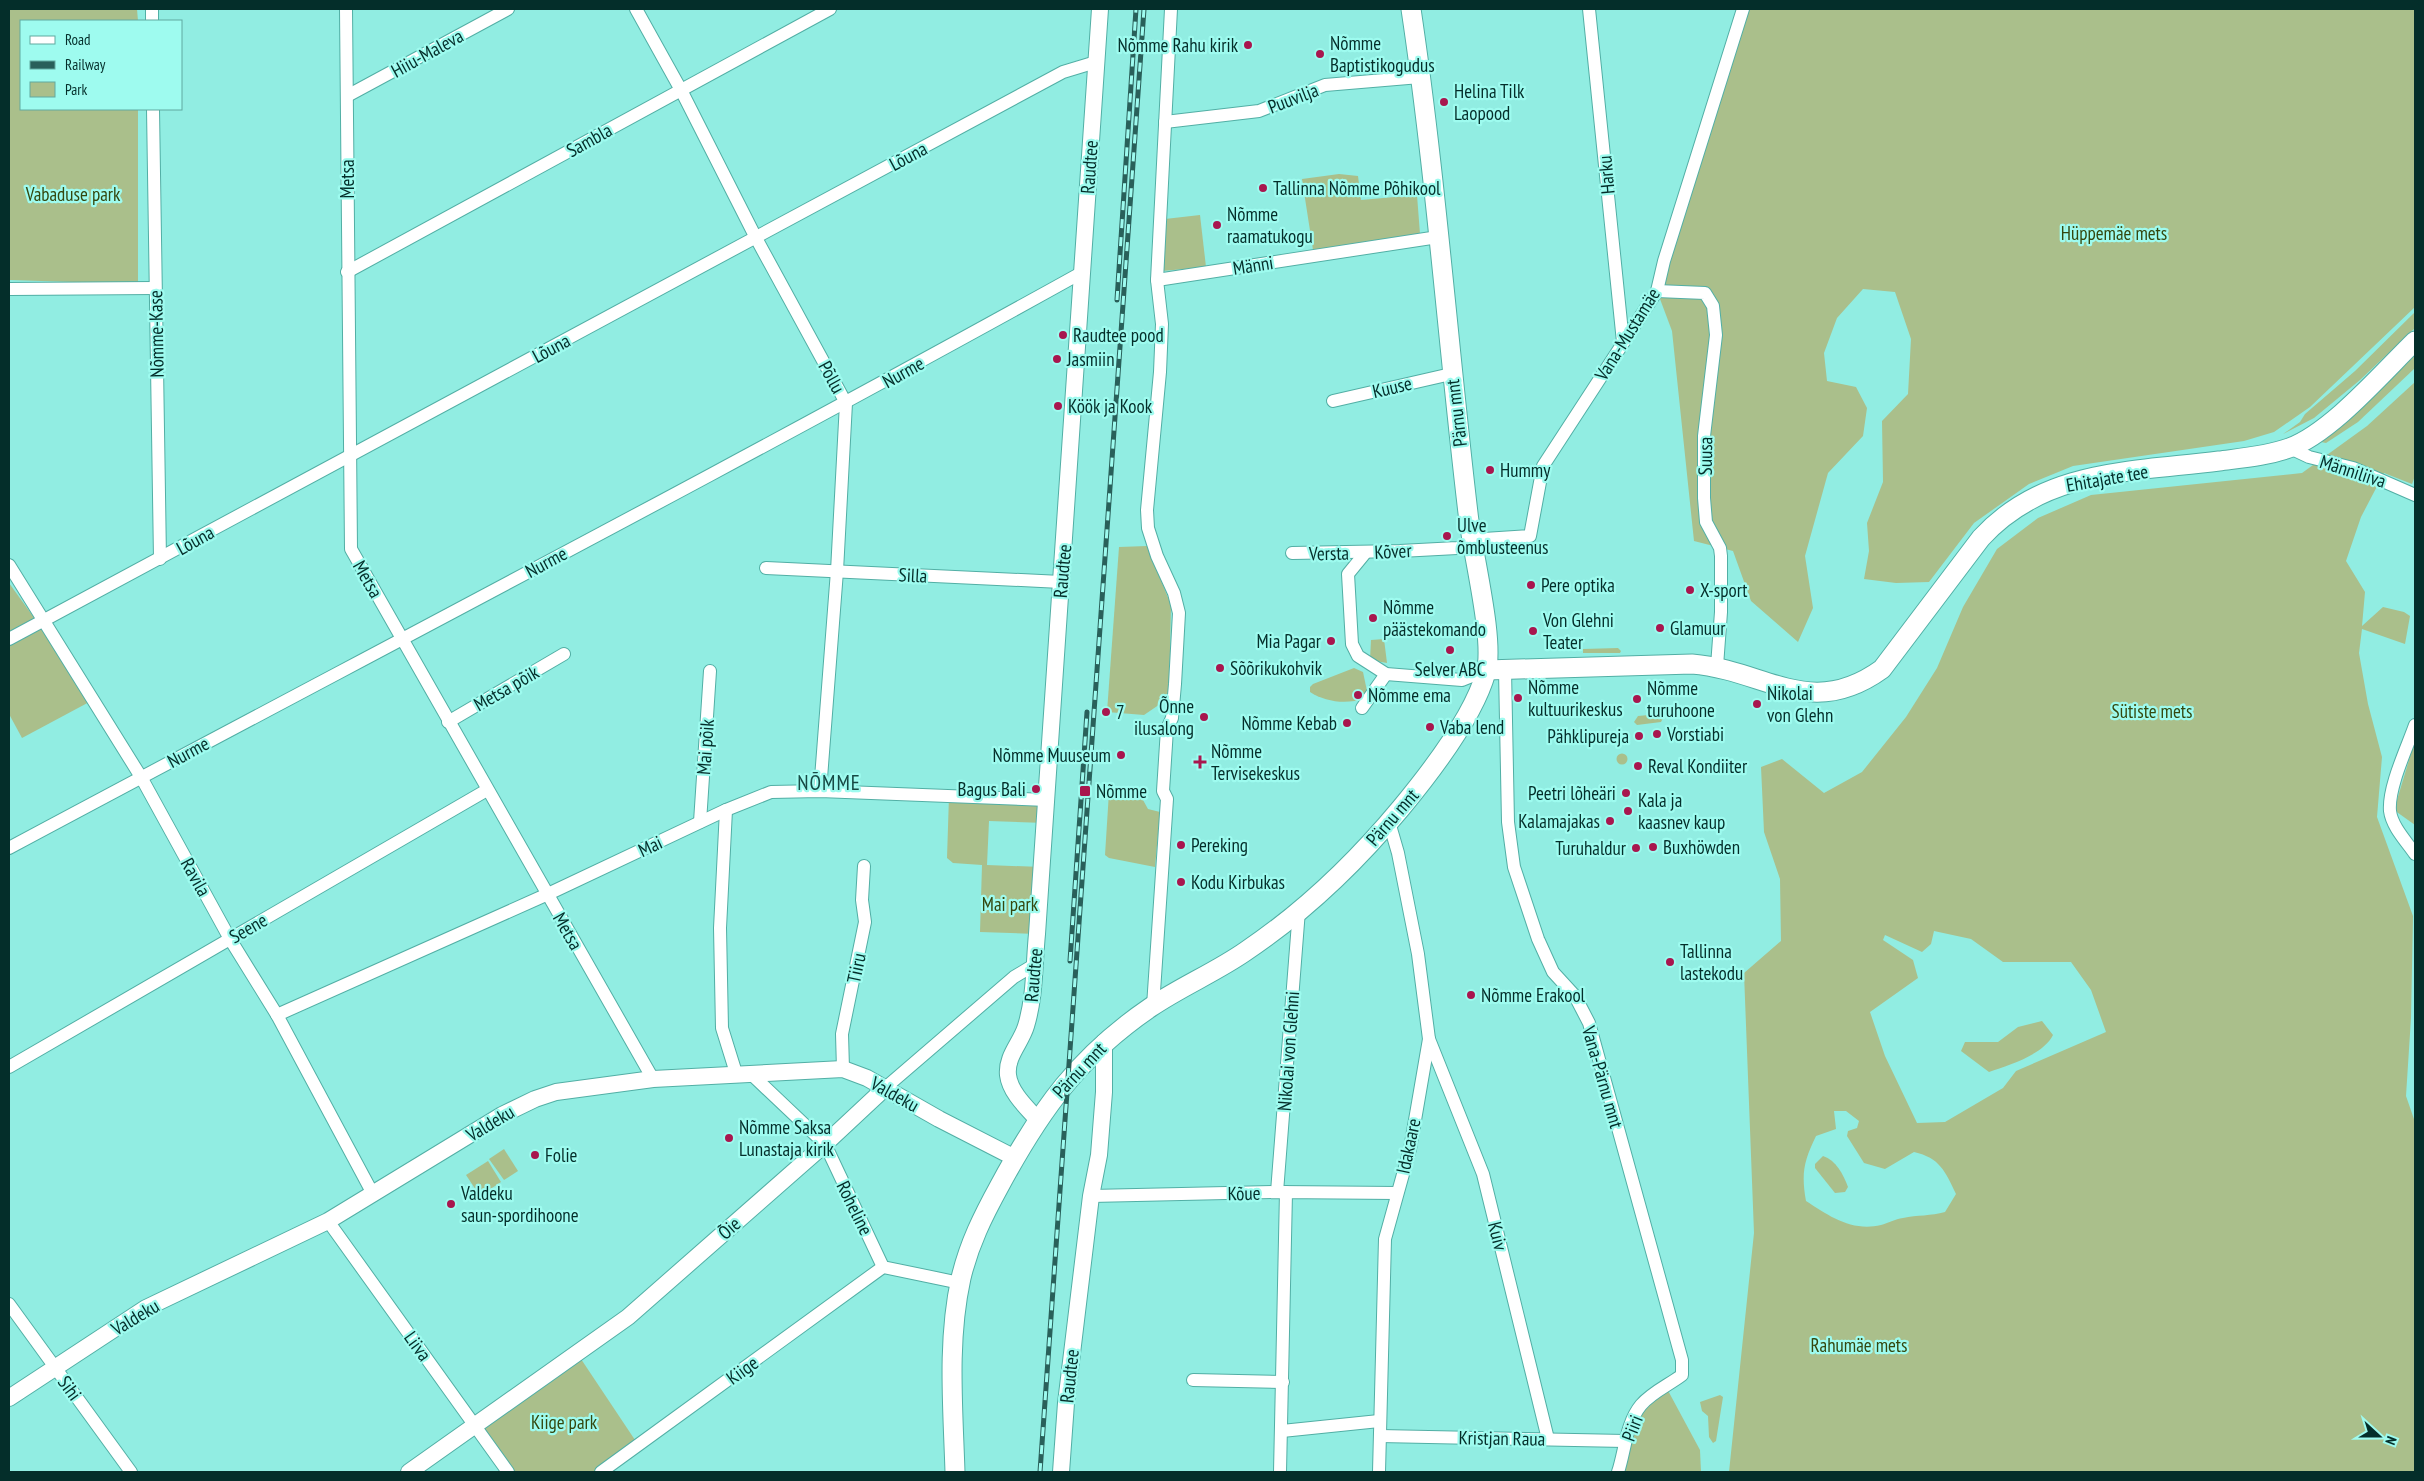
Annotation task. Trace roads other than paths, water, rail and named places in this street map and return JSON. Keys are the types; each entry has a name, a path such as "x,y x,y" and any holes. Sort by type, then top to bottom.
{"main road":[{"name":"Pärnu mnt","path":"955,1472 953,1356 960,1283 971,1241 1037,1119 1061,1087 1104,1042 1153,1006 1243,953 1299,910 1346,867 1389,822 1436,765 1496,670 1472,546 1411,9"},
{"name":"Ehitajate tee","path":"1496,670 1692,664 1723,667 1775,686 1811,694 1827,694 1855,686 1882,669 1981,538 1996,522 2021,504 2069,482 2093,476 2244,458 2290,448 2319,431 2341,413 2415,341"}],"street":[{"name":"Metsa","path":"346,9 351,549 653,1079"},
{"name":"Hiiu-Maleva","path":"347,96 508,9"},
{"name":"Põllu","path":"636,9 681,90 756,238 846,403 837,571 820,791"},
{"name":"Sambla","path":"347,272 830,9"},
{"name":"Raudtee","path":"1037,1119 1017,1095 1008,1075 1013,1050 1026,1027 1034,965 1068,505 1081,273 1100,9"},
{"path":"1153,1006 1168,799 1163,790 1172,731 1179,613 1174,593 1157,556 1148,528 1147,510 1160,372 1162,324 1157,280 1171,9"},
{"name":"Harku","path":"1589,9 1623,342"},
{"name":"Vana-Mustamäe","path":"1472,546 1484,539 1530,536 1543,466 1657,291 1664,261 1743,9"},
{"name":"Lõuna","path":"9,639 1063,72 1096,62"},
{"name":"Puuvilja","path":"1166,122 1259,111 1325,85 1420,77"},
{"name":"Nõmme-Kase","path":"153,110 160,559"},
{"name":"Männi","path":"1157,280 1438,237"},
{"name":"Nurme","path":"9,848 402,637 846,403 1081,273"},
{"path":"9,289 155,288"},
{"name":"Suusa","path":"1657,291 1705,293 1713,306 1716,335 1704,436 1704,498 1706,522 1720,548 1721,556 1723,667"},
{"name":"Kuuse","path":"1333,401 1451,374"},
{"name":"Männiliiva","path":"2290,448 2310,457 2362,472 2415,495"},
{"name":"Kõver","path":"1386,674 1358,656 1352,644 1348,574 1366,552 1472,546"},
{"name":"Versta","path":"1292,553 1366,552"},
{"name":"Ravila","path":"9,565 141,777 230,939 277,1015 373,1194"},
{"name":"Silla","path":"766,568 1061,582"},
{"name":"Metsa põik","path":"448,722 564,654"},
{"path":"1362,708 1386,674 1462,680 1496,670"},
{"name":"Vana-Pärnu mnt","path":"1496,670 1504,704 1508,822 1514,867 1538,939 1553,972 1575,996 1589,1024 1682,1360 1682,1375"},
{"name":"Mai põik","path":"700,822 710,671"},
{"path":"2415,725 2392,791 2390,811 2396,826 2415,854"},
{"name":"Seene","path":"9,1067 487,790"},
{"name":"Mai","path":"277,1015 548,894 726,810 771,792 820,791 1047,800"},
{"name":"Roheline","path":"726,810 720,928 722,1028 743,1073 825,1144 883,1267"},
{"name":"Idakaare","path":"1379,1472 1385,1239 1410,1149 1429,1038 1418,954 1398,853 1389,822"},
{"name":"Tiiru","path":"843,1069 842,1034 865,922 862,900 864,866"},
{"name":"Nikolai von Glehni","path":"1280,1472 1283,1382 1282,1192 1299,910"},
{"name":"Õie","path":"409,1472 628,1317 825,1144 885,1088 1014,977 1034,965"},
{"name":"Kuiv","path":"1429,1038 1483,1174 1548,1439"},
{"name":"Raudtee","path":"1061,1472 1066,1404 1091,1196 1099,1155 1104,1092 1104,1042"},
{"name":"Valdeku","path":"9,1398 146,1308 328,1221 502,1115 535,1099 556,1092 653,1079 843,1069 858,1074 1015,1158"},
{"name":"Kõue","path":"1091,1196 1282,1192 1397,1193"},
{"name":"Liiva","path":"328,1221 508,1472"},
{"path":"883,1267 960,1283"},
{"name":"Kiige","path":"601,1472 883,1267"},
{"name":"Sihi","path":"9,1304 131,1472"},
{"name":"Piiri","path":"1618,1472 1625,1441 1641,1406 1665,1385 1682,1375"},
{"path":"1193,1380 1283,1382"},
{"path":"1282,1431 1379,1421"},
{"name":"Kristjan Raua","path":"1380,1436 1625,1441"}],"railway":[{"path":"1117,300 1136,9"},
{"path":"1040,1472 1144,9"},
{"path":"1070,961 1087,712"}],"place":[{"name":"Nõmme Rahu kirik","path":"1248,45"},
{"name":"Nõmme Baptistikogudus","path":"1320,54"},
{"name":"Helina Tilk Laopood","path":"1444,102"},
{"name":"Tallinna Nõmme Põhikool","path":"1263,188"},
{"name":"Nõmme raamatukogu","path":"1217,225"},
{"name":"Raudtee pood","path":"1063,335"},
{"name":"Jasmiin","path":"1057,359"},
{"name":"Köök ja Kook","path":"1058,406"},
{"name":"Hummy","path":"1490,470"},
{"name":"Ulve õmblusteenus","path":"1447,536"},
{"name":"Pere optika","path":"1531,585"},
{"name":"X-sport","path":"1690,590"},
{"name":"Nõmme päästekomando","path":"1373,618"},
{"name":"Glamuur","path":"1660,628"},
{"name":"Von Glehni Teater","path":"1533,631"},
{"name":"Mia Pagar","path":"1331,641"},
{"name":"Selver ABC","path":"1450,650"},
{"name":"Sõõrikukohvik","path":"1220,668"},
{"name":"Nõmme ema","path":"1358,695"},
{"name":"Nõmme kultuurikeskus","path":"1518,698"},
{"name":"Nõmme turuhoone","path":"1637,699"},
{"name":"Nikolai von Glehn","path":"1757,704"},
{"name":"7","path":"1106,712"},
{"name":"Õnne ilusalong","path":"1204,717"},
{"name":"Nõmme Kebab","path":"1347,723"},
{"name":"Vaba lend","path":"1430,727"},
{"name":"Vorstiabi","path":"1657,734"},
{"name":"Pähklipureja","path":"1639,736"},
{"name":"Nõmme Muuseum","path":"1121,755"},
{"name":"Nõmme Tervisekeskus","path":"1200,762"},
{"name":"Reval Kondiiter","path":"1638,766"},
{"name":"Bagus Bali","path":"1036,789"},
{"name":"Nõmme","path":"1085,791"},
{"name":"Peetri lõheäri","path":"1626,793"},
{"name":"Kala ja kaasnev kaup","path":"1628,811"},
{"name":"Kalamajakas","path":"1610,821"},
{"name":"Pereking","path":"1181,845"},
{"name":"Buxhöwden","path":"1653,847"},
{"name":"Turuhaldur","path":"1636,848"},
{"name":"Kodu Kirbukas","path":"1181,882"},
{"name":"Tallinna lastekodu","path":"1670,962"},
{"name":"Nõmme Erakool","path":"1471,995"},
{"name":"Nõmme Saksa Lunastaja kirik","path":"729,1138"},
{"name":"Folie","path":"535,1155"},
{"name":"Valdeku saun-spordihoone","path":"451,1204"}],"district":[{"name":"NÕMME","path":"829,783"}],"park label":[{"name":"Vabaduse park","path":"73,194"},
{"name":"Hüppemäe mets","path":"2114,233"},
{"name":"Sütiste mets","path":"2152,711"},
{"name":"Mai park","path":"1010,904"},
{"name":"Rahumäe mets","path":"1859,1345"},
{"name":"Kiige park","path":"564,1422"}]}
